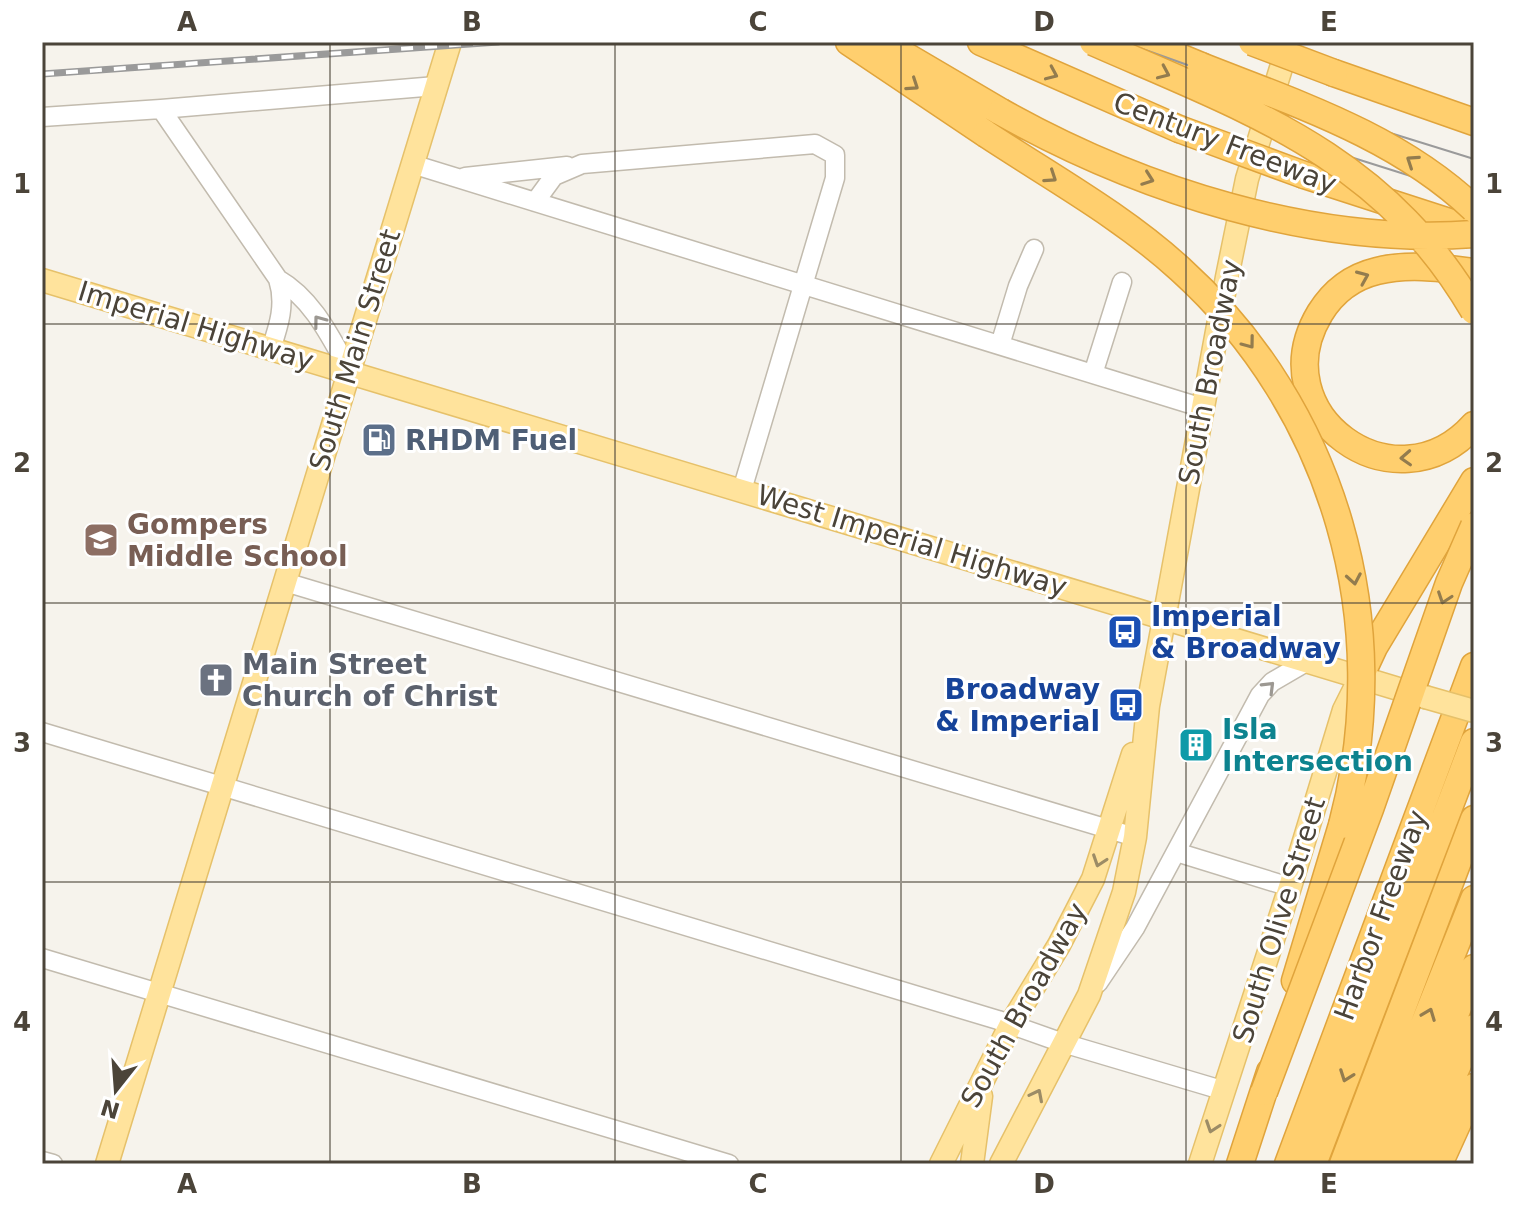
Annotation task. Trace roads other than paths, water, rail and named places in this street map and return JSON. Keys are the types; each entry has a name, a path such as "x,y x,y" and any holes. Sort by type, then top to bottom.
{"highway":[{"path":"849,42 994,123 1179,190 1237,207 1349,231 1409,235 1474,232"},
{"path":"882,42 994,123 1177,266 1220,308 1258,355 1298,418 1317,458 1342,529 1353,572 1362,646 1362,708 1356,766 1342,825 1264,1092"},
{"name":"Century Freeway","path":"981,42 1179,129 1270,164 1474,232"},
{"path":"1093,42 1273,122 1325,152 1372,188 1405,219 1444,265 1474,311"},
{"path":"1143,42 1343,122 1430,173 1474,209"},
{"path":"1252,42 1474,122"},
{"path":"1474,272 1407,267 1385,269 1357,278 1333,296 1311,330 1305,369 1308,389 1316,409 1342,440 1357,450 1406,459 1426,456 1446,449 1474,425"},
{"path":"1360,677 1374,647 1474,481"},
{"path":"1240,1164 1449,583 1474,526"},
{"name":"Harbor Freeway","path":"1288,1164 1474,666"},
{"path":"1313,1164 1474,742"},
{"path":"1343,1164 1474,819"},
{"path":"1343,1164 1474,847"},
{"path":"1368,1164 1474,899"},
{"path":"1394,1164 1474,968"},
{"path":"1414,1164 1474,1028"},
{"path":"1439,1164 1474,1087"}],"main road":[{"name":"South Main Street","path":"107,1164 450,42"},
{"name":"South Broadway","path":"1001,1164 1089,995 1124,892 1135,837 1148,706 1163,616 1247,179 1289,42"},
{"name":"Imperial Highway","path":"42,280 350,372"},
{"name":"West Imperial Highway","path":"350,372 1474,711"},
{"name":"South Olive Street","path":"1200,1164 1344,710 1360,677"},
{"name":"South Broadway","path":"941,1164 1011,1024 1059,945 1093,879 1148,706"},
{"path":"972,1164 977,1112 988,1068"}],"street":[{"path":"42,117 436,86"},
{"path":"161,109 278,279 283,296 282,309 271,349"},
{"path":"455,178 815,144 835,155 835,178 742,490"},
{"path":"412,164 1203,408"},
{"path":"535,202 554,176 582,164"},
{"path":"1000,345 1018,286 1034,249"},
{"path":"278,279 296,290 328,332 350,372"},
{"path":"1093,374 1122,282"},
{"path":"285,582 1135,837"},
{"path":"1089,995 1135,928 1260,695 1272,682 1308,661"},
{"path":"42,732 1225,1091"},
{"path":"1176,852 1290,887"},
{"path":"42,958 729,1164"},
{"path":"42,1161 53,1164"}],"tram line":[{"path":"1078,42 1258,123 1341,154 1474,196"},
{"path":"1123,42 1297,104 1474,159"}],"railway":[{"path":"42,74 498,42"}],"place":[{"name":"RHDM Fuel","path":"379,440"},
{"name":"Gompers Middle School","path":"101,540"},
{"name":"Imperial & Broadway","path":"1125,632"},
{"name":"Main Street Church of Christ","path":"216,680"},
{"name":"Broadway & Imperial","path":"1126,705"},
{"name":"Isla Intersection","path":"1196,745"}]}
